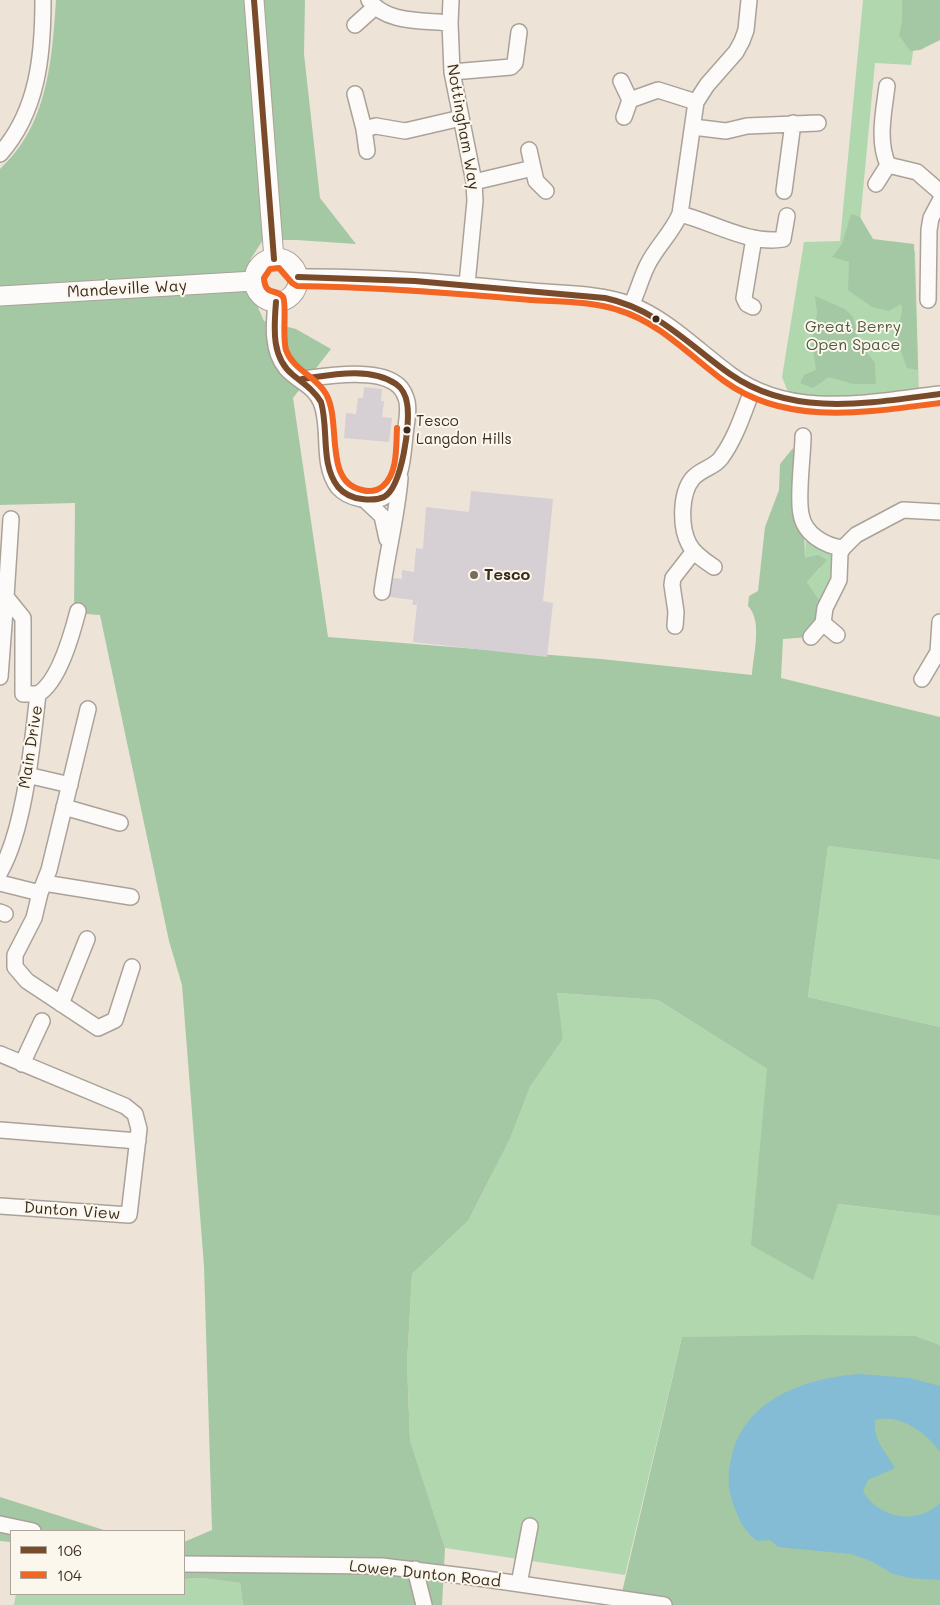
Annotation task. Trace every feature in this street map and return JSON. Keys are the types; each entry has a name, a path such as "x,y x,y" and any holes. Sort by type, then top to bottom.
{"main road":[{"path":"254,0 274,258"},
{"path":"274,258 291,264 298,277 297,285 292,295 288,299 276,302 261,296 254,281 257,269 264,262 274,258"},
{"name":"Mandeville Way","path":"0,296 254,281"}],"street":[{"path":"0,154 26,114 32,95 42,52 43,0"},
{"name":"Nottingham Way","path":"452,0 450,23 452,72 474,182 474,217 466,284"},
{"path":"631,305 648,264 680,214 694,127 696,102 707,85 736,52 746,30 749,0"},
{"path":"355,25 372,4 404,20 450,23"},
{"path":"452,72 511,67 515,63 520,32"},
{"path":"621,81 630,100 624,117"},
{"path":"887,86 882,134 884,156 888,165"},
{"path":"630,100 658,90 696,102"},
{"path":"355,94 368,151"},
{"path":"364,129 376,126 405,130 461,118"},
{"path":"784,191 793,123"},
{"path":"694,127 726,132 747,126 818,123"},
{"path":"529,150 536,181 546,191"},
{"path":"876,184 888,165"},
{"path":"888,165 917,172 940,192"},
{"path":"474,182 533,168"},
{"path":"928,300 934,283 929,230 931,218 940,201"},
{"path":"680,214 754,238 777,240 783,239 787,216"},
{"path":"754,238 744,298 747,304 754,307"},
{"path":"298,277 341,276 594,295 631,305 662,321 730,374 753,388 780,399 811,405 940,394"},
{"path":"276,302 274,336 278,353 286,368 314,390 322,403 331,476 339,488 351,497 364,500 375,499 390,492 401,474"},
{"path":"302,379 348,374 383,377 394,382 407,399 398,500 387,548 382,592"},
{"path":"714,567 694,551 686,535 684,505 688,484 695,476 720,460 737,430 753,388"},
{"path":"804,436 801,514 806,526 821,542 830,547 843,548"},
{"path":"364,500 382,516 387,530 387,548"},
{"path":"811,637 822,624 825,608 839,580 840,553 856,535 903,510 940,512"},
{"path":"0,677 3,597 11,519"},
{"path":"675,626 676,604 672,585 673,578 694,551"},
{"name":"Main Drive","path":"0,872 10,852 27,775 38,694 23,694 23,618 3,597"},
{"path":"922,679 939,653 940,609"},
{"path":"38,694 49,686 72,634 78,611"},
{"path":"822,624 837,635"},
{"path":"88,709 70,785 34,918 15,955 15,967 26,981 98,1028 115,1020 132,967"},
{"path":"27,775 70,785"},
{"path":"64,807 120,823"},
{"path":"0,883 131,897"},
{"path":"61,1004 86,939"},
{"path":"22,1064 42,1022"},
{"name":"Dunton View","path":"0,1054 125,1106 135,1114 139,1129 129,1216 0,1206"},
{"path":"0,1130 138,1140"},
{"path":"0,1524 28,1530"},
{"path":"519,1584 530,1526"},
{"name":"Lower Dunton Road","path":"185,1564 251,1566 357,1564 519,1584 610,1601 664,1605"},
{"path":"415,1570 424,1605"}],"green space":[{"path":"56,0 305,0 304,54 320,198 356,244 263,240 250,260 252,294 264,321 296,329 331,349 293,398 328,637 601,659 752,675 756,629 753,612 748,606 749,596 758,591 765,527 779,490 780,464 793,448 802,473 805,558 818,555 827,560 807,582 825,608 811,637 783,639 781,678 940,717 940,860 828,846 808,997 940,1027 940,1216 838,1204 813,1280 751,1245 767,1069 658,1000 557,993 563,1039 530,1087 510,1139 468,1221 412,1274 407,1364 410,1440 445,1548 442,1605 243,1605 240,1583 203,1578 185,1579 185,1542 212,1530 204,1266 182,985 169,941 100,615 74,613 75,503 0,505 0,169 16,152 38,112 49,68"},
{"name":"Great Berry Open Space","path":"863,0 940,0 940,40 915,40 911,65 875,63 858,244 915,251 919,396 792,402 782,377 804,242 840,241"},
{"path":"902,0 940,0 940,40 920,50 910,51 899,35 902,22"},
{"path":"851,214 860,217 873,239 914,244 918,370 907,368 900,346 897,332 902,311 901,304 889,311 872,307 848,290 849,262 832,257 842,244"},
{"path":"815,296 845,309 853,317 859,342 875,363 876,384 853,384 829,377 813,388 800,383 804,375 816,370 812,341 817,313"},
{"path":"806,526 843,548 825,608 807,582 820,568 805,559"},
{"path":"828,846 940,860 940,1027 808,997"},
{"path":"556,993 658,1000 767,1069 837,1204 940,1216 940,1345 916,1336 682,1337 625,1575 445,1548 410,1440 407,1364 412,1274 468,1221 510,1139 530,1087 563,1039"},
{"path":"916,1336 940,1345 940,1605 619,1605 682,1337"},
{"path":"0,1497 104,1530 10,1530 10,1542 0,1541"},
{"path":"203,1578 240,1583 243,1605 14,1605 16,1595 185,1595 185,1579"}],"water":[{"path":"859,1374 910,1378 940,1386 940,1452 928,1438 912,1426 893,1419 875,1420 878,1440 895,1468 868,1480 863,1491 878,1508 898,1516 920,1515 940,1503 940,1580 910,1578 893,1574 871,1561 851,1554 778,1547 770,1540 758,1541 745,1529 736,1511 729,1489 730,1466 739,1435 750,1419 765,1405 800,1386 819,1380"}],"building":[{"path":"364,387 382,389 381,401 384,401 382,417 392,418 389,442 344,438 346,413 356,414 358,398 363,398"},
{"name":"Tesco","path":"471,491 553,499 543,601 553,603 547,657 413,642 417,605 412,605 413,600 390,597 393,578 402,579 402,570 414,572 416,548 423,549 426,507 469,512"}],"transit line":[{"name":"106","path":"254,0 274,259"},
{"name":"104","path":"397,428 394,467 388,481 381,488 370,491 350,485 342,476 338,463 331,406 326,394 317,382 294,363 286,350 284,300 281,294 269,290 265,284 264,278 270,269 279,268 297,286 414,291 575,302 607,307 633,315 661,331 724,381 748,396 774,405 801,411 857,412 940,403"},
{"name":"106","path":"298,277 415,281 605,298 624,303 657,319 730,374 754,388 779,397 805,402 832,404 886,401 940,394"},
{"name":"106","path":"276,302 275,332 277,351 286,368 312,391 321,402 327,457 332,478 340,489 352,497 370,500 384,497 396,481 404,453 408,412 405,395 402,390 386,378 362,373 302,379"}],"place":[{"name":"Tesco Langdon Hills","path":"407,430"},
{"name":"Tesco","path":"474,575"}]}
